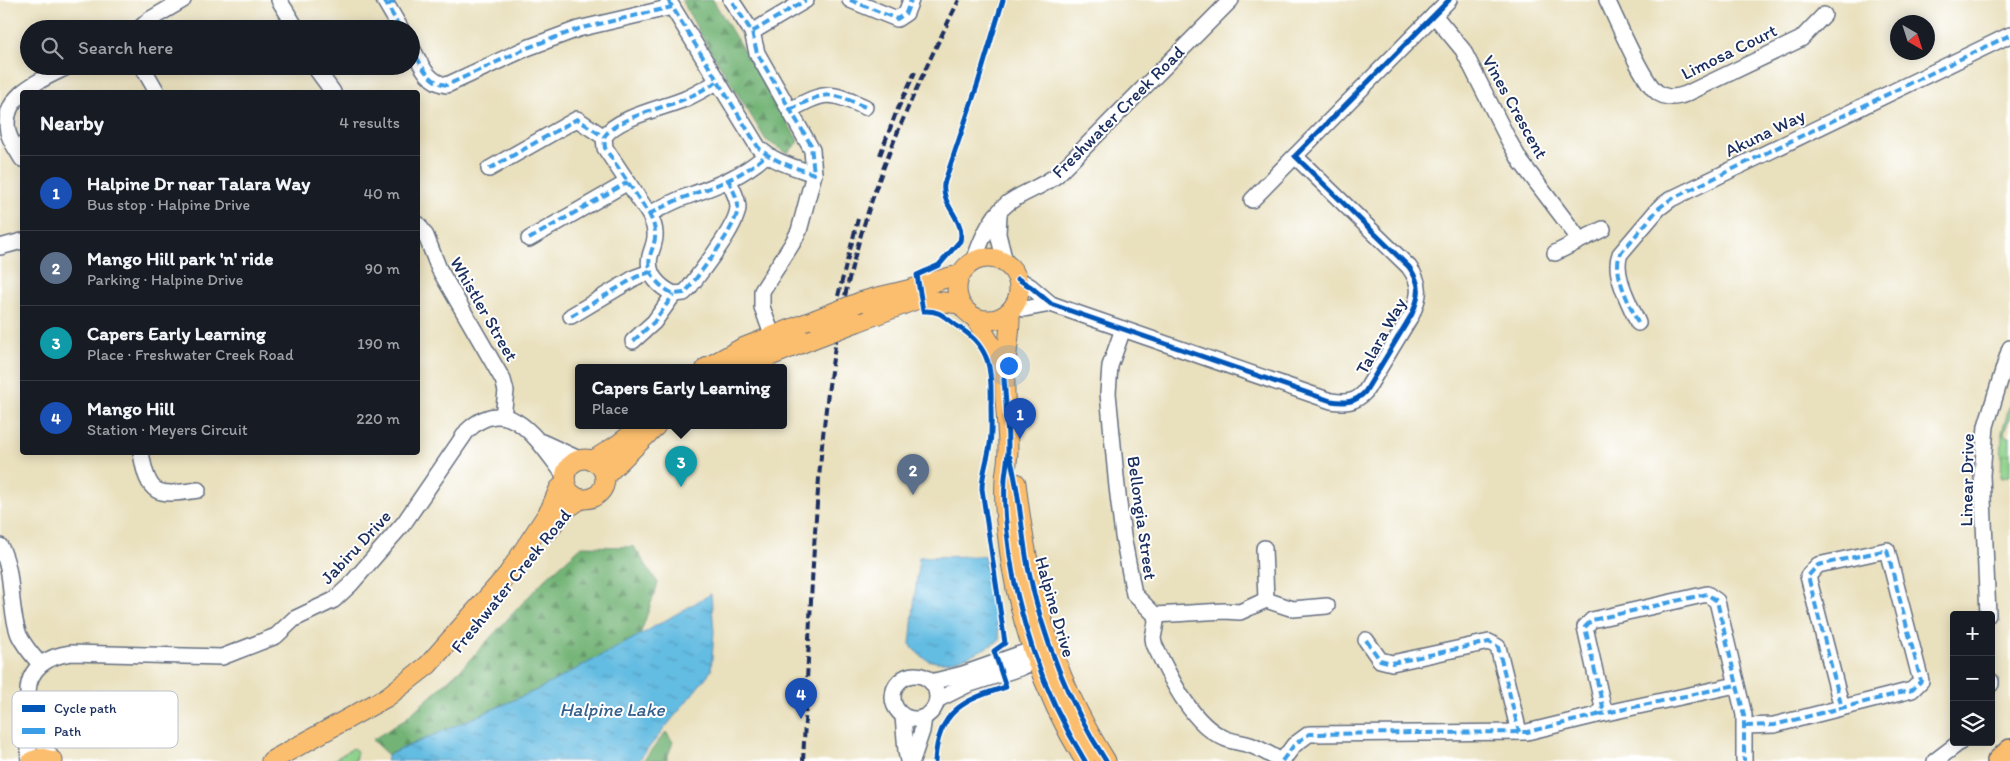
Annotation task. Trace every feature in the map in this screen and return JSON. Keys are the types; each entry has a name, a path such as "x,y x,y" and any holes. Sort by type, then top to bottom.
{"highway":[{"path":"1998,761 2010,750"}],"main road":[{"path":"984,258 995,258 1005,262 1018,279 1018,298 1012,309 994,320 976,318 966,313 956,295 959,275 974,261 984,258"},
{"path":"747,364 814,320 884,294 924,286 946,277 959,275"},
{"path":"713,364 742,348 810,340 918,299 960,304"},
{"name":"Halpine Drive","path":"1012,309 1004,380 1008,450 1005,480 1007,532 1013,574 1043,652 1057,708 1085,761"},
{"name":"Halpine Drive","path":"976,318 996,354 1004,380"},
{"path":"636,429 617,445 571,466 566,480 571,493 581,499 590,498 600,493 605,476 653,429"},
{"path":"586,460 600,467 605,476"},
{"name":"Freshwater Creek Road","path":"271,761 387,697 428,665 508,574 550,510 559,489 566,480"},
{"name":"Freshwater Creek Road","path":"292,761 392,706 431,676 504,595 527,565 559,516 581,499"},
{"name":"Halpine Drive","path":"1043,652 1106,761"},
{"path":"31,761 41,758 53,761"}],"street":[{"path":"149,20 183,0"},
{"path":"279,0 291,20"},
{"path":"731,0 752,32 757,54 811,145 814,174 799,231 762,291 762,307 775,344"},
{"path":"752,32 806,0"},
{"path":"850,0 897,19 906,13 911,0"},
{"name":"Freshwater Creek Road","path":"974,261 988,228 1011,201 1040,187 1056,175 1229,0"},
{"path":"1252,200 1450,0"},
{"name":"Limosa Court","path":"1607,0 1647,81 1658,93 1670,97 1686,94 1801,39 1824,15"},
{"path":"389,2 397,20"},
{"path":"420,61 430,78 435,82 447,85 527,48 578,29 670,4 754,141 766,155 814,174"},
{"name":"Vines Crescent","path":"1434,16 1462,50 1521,162 1580,240"},
{"name":"Akuna Way","path":"1638,323 1618,273 1616,263 1620,254 1659,208 1671,199 2010,35"},
{"path":"23,90 52,75"},
{"path":"147,75 156,90"},
{"path":"321,75 332,90"},
{"path":"717,82 684,100 648,112 613,127 604,137 605,148 654,224 655,235 650,256 650,272 655,280 674,294 678,295 689,288 726,237 739,208 729,181"},
{"path":"20,93 4,111 8,134 20,155"},
{"path":"790,110 812,98 826,94 839,96 865,107"},
{"path":"489,169 577,119 604,137"},
{"path":"649,214 679,199 729,181 747,171 766,155"},
{"name":"Talara Way","path":"1018,279 1032,287 1051,304 1331,401 1351,402 1360,398 1365,392 1412,314 1417,303 1419,284 1409,267 1296,156"},
{"path":"529,239 628,182"},
{"path":"999,214 998,234 1005,262"},
{"name":"Whistler Street","path":"420,227 426,236 438,269 503,380 506,391 503,416"},
{"path":"1556,253 1603,229"},
{"path":"0,247 20,242"},
{"path":"571,316 636,277 650,272"},
{"path":"633,341 654,322 674,294"},
{"name":"Talara Way","path":"1012,309 1024,309 1051,304"},
{"name":"Bellongia Street","path":"1123,329 1110,366 1108,392 1120,512 1134,594 1155,615"},
{"name":"Linear Drive","path":"1988,611 1983,465 1986,426 2010,348"},
{"path":"503,416 520,424 540,442 566,480"},
{"name":"Jabiru Drive","path":"40,664 57,655 71,653 222,657 234,654 276,636 294,619 318,608 341,593 404,523 467,431 487,417 503,416"},
{"path":"540,442 586,460"},
{"path":"142,455 146,477 149,484 155,490 171,494 198,490"},
{"path":"0,546 6,561 16,626 24,645 40,664 33,674 29,691"},
{"path":"1264,548 1266,600"},
{"path":"1745,726 1774,725 1842,708 1912,690 1921,681 1887,550 1818,565 1808,576 1842,708"},
{"path":"1597,715 1603,707 1585,627 1592,620 1707,594 1717,600 1744,715 1744,761"},
{"path":"1327,606 1292,609 1272,600 1266,600 1240,612 1224,611 1155,615 1154,644 1183,698 1200,721 1211,731 1223,738 1259,749 1281,761 1294,745 1309,734 1527,732 1736,685"},
{"path":"1366,640 1380,660 1392,663 1489,642 1498,647 1519,732"},
{"path":"931,682 1043,652"},
{"path":"937,700 967,685 1002,674 1043,652"},
{"path":"913,676 920,676 931,682 937,700 935,707 924,717 910,719 903,716 894,706 893,699 896,686 901,681 913,676"},
{"path":"903,716 908,761"},
{"path":"912,761 922,731 924,717"},
{"path":"1935,761 1955,746"},
{"path":"29,748 28,753 31,761"},
{"path":"46,748 53,761"}],"green space":[{"path":"682,0 713,0 799,142 787,153 766,140 697,28"},
{"path":"2010,403 2010,416 2004,432 2005,436 2010,437 2010,476 2001,478 2002,433"},
{"path":"582,546 634,547 658,583 640,635 537,690 388,755 372,740 403,721 461,669 545,579"},
{"path":"666,732 673,742 666,761 643,761"},
{"path":"353,748 357,751 355,761 332,761"}],"water":[{"path":"984,556 1000,640 982,650 951,661 930,661 921,656 910,644 919,557"},
{"name":"Halpine Lake","path":"711,594 714,632 711,671 638,761 386,761 388,755 537,690 640,635"}],"railway":[{"path":"803,761 813,561 820,466 827,401 843,303 861,235 884,166 912,99 959,0"},
{"path":"880,155 896,113 915,72"},
{"path":"838,296 858,219"}],"marked path":[{"path":"384,0 396,20"},
{"path":"387,5 397,0"},
{"path":"668,0 758,147 770,157 814,174 811,145 757,53 752,32 731,0"},
{"path":"752,32 806,0"},
{"path":"850,0 897,19 906,13 911,0"},
{"path":"420,63 429,76 447,85 527,48 578,29 672,7"},
{"path":"1638,323 1620,280 1618,262 1620,254 1659,208 1671,199 2010,35"},
{"path":"717,82 685,99 619,124 604,137 605,148 653,223 655,239 649,263 652,274 663,288 674,294 684,293 726,236 738,207 729,181"},
{"path":"790,110 812,99 827,95 843,98 865,107"},
{"path":"489,169 577,119 604,137"},
{"path":"649,214 736,176 766,155"},
{"path":"529,239 628,182"},
{"path":"571,316 636,277 650,272"},
{"path":"633,341 654,322 674,294"},
{"path":"1745,726 1774,725 1912,690 1921,681 1887,550 1818,565 1808,576 1842,708"},
{"path":"1282,761 1294,745 1309,734 1527,732 1597,715 1603,707 1585,627 1592,620 1707,594 1717,601 1744,715 1744,761"},
{"path":"1366,640 1380,660 1392,663 1489,642 1498,647 1519,732"},
{"path":"1597,715 1736,685"}],"cycle path":[{"path":"935,761 937,744 947,719 965,703 1006,687 994,651 1005,643 982,489 991,434 991,381 988,361 984,352 970,336 940,314 923,311 917,275 939,265 960,241 960,226 946,200 944,184 978,83 1003,0"},
{"path":"1018,279 1051,304 1331,401 1345,402 1354,400 1365,392 1412,314 1417,301 1418,285 1409,267 1295,156 1449,0"},
{"path":"1004,379 1008,448 1005,512 1017,592 1024,622 1044,680 1056,708 1085,761"},
{"path":"1010,457 1016,484 1028,567 1041,618 1068,692 1092,739 1106,761"}],"place":[{"name":"Halpine Dr near Talara Way","path":"1020,439"},
{"name":"Capers Early Learning","path":"681,487"},
{"name":"Mango Hill park 'n' ride","path":"913,495"},
{"name":"Mango Hill","path":"801,719"}]}
